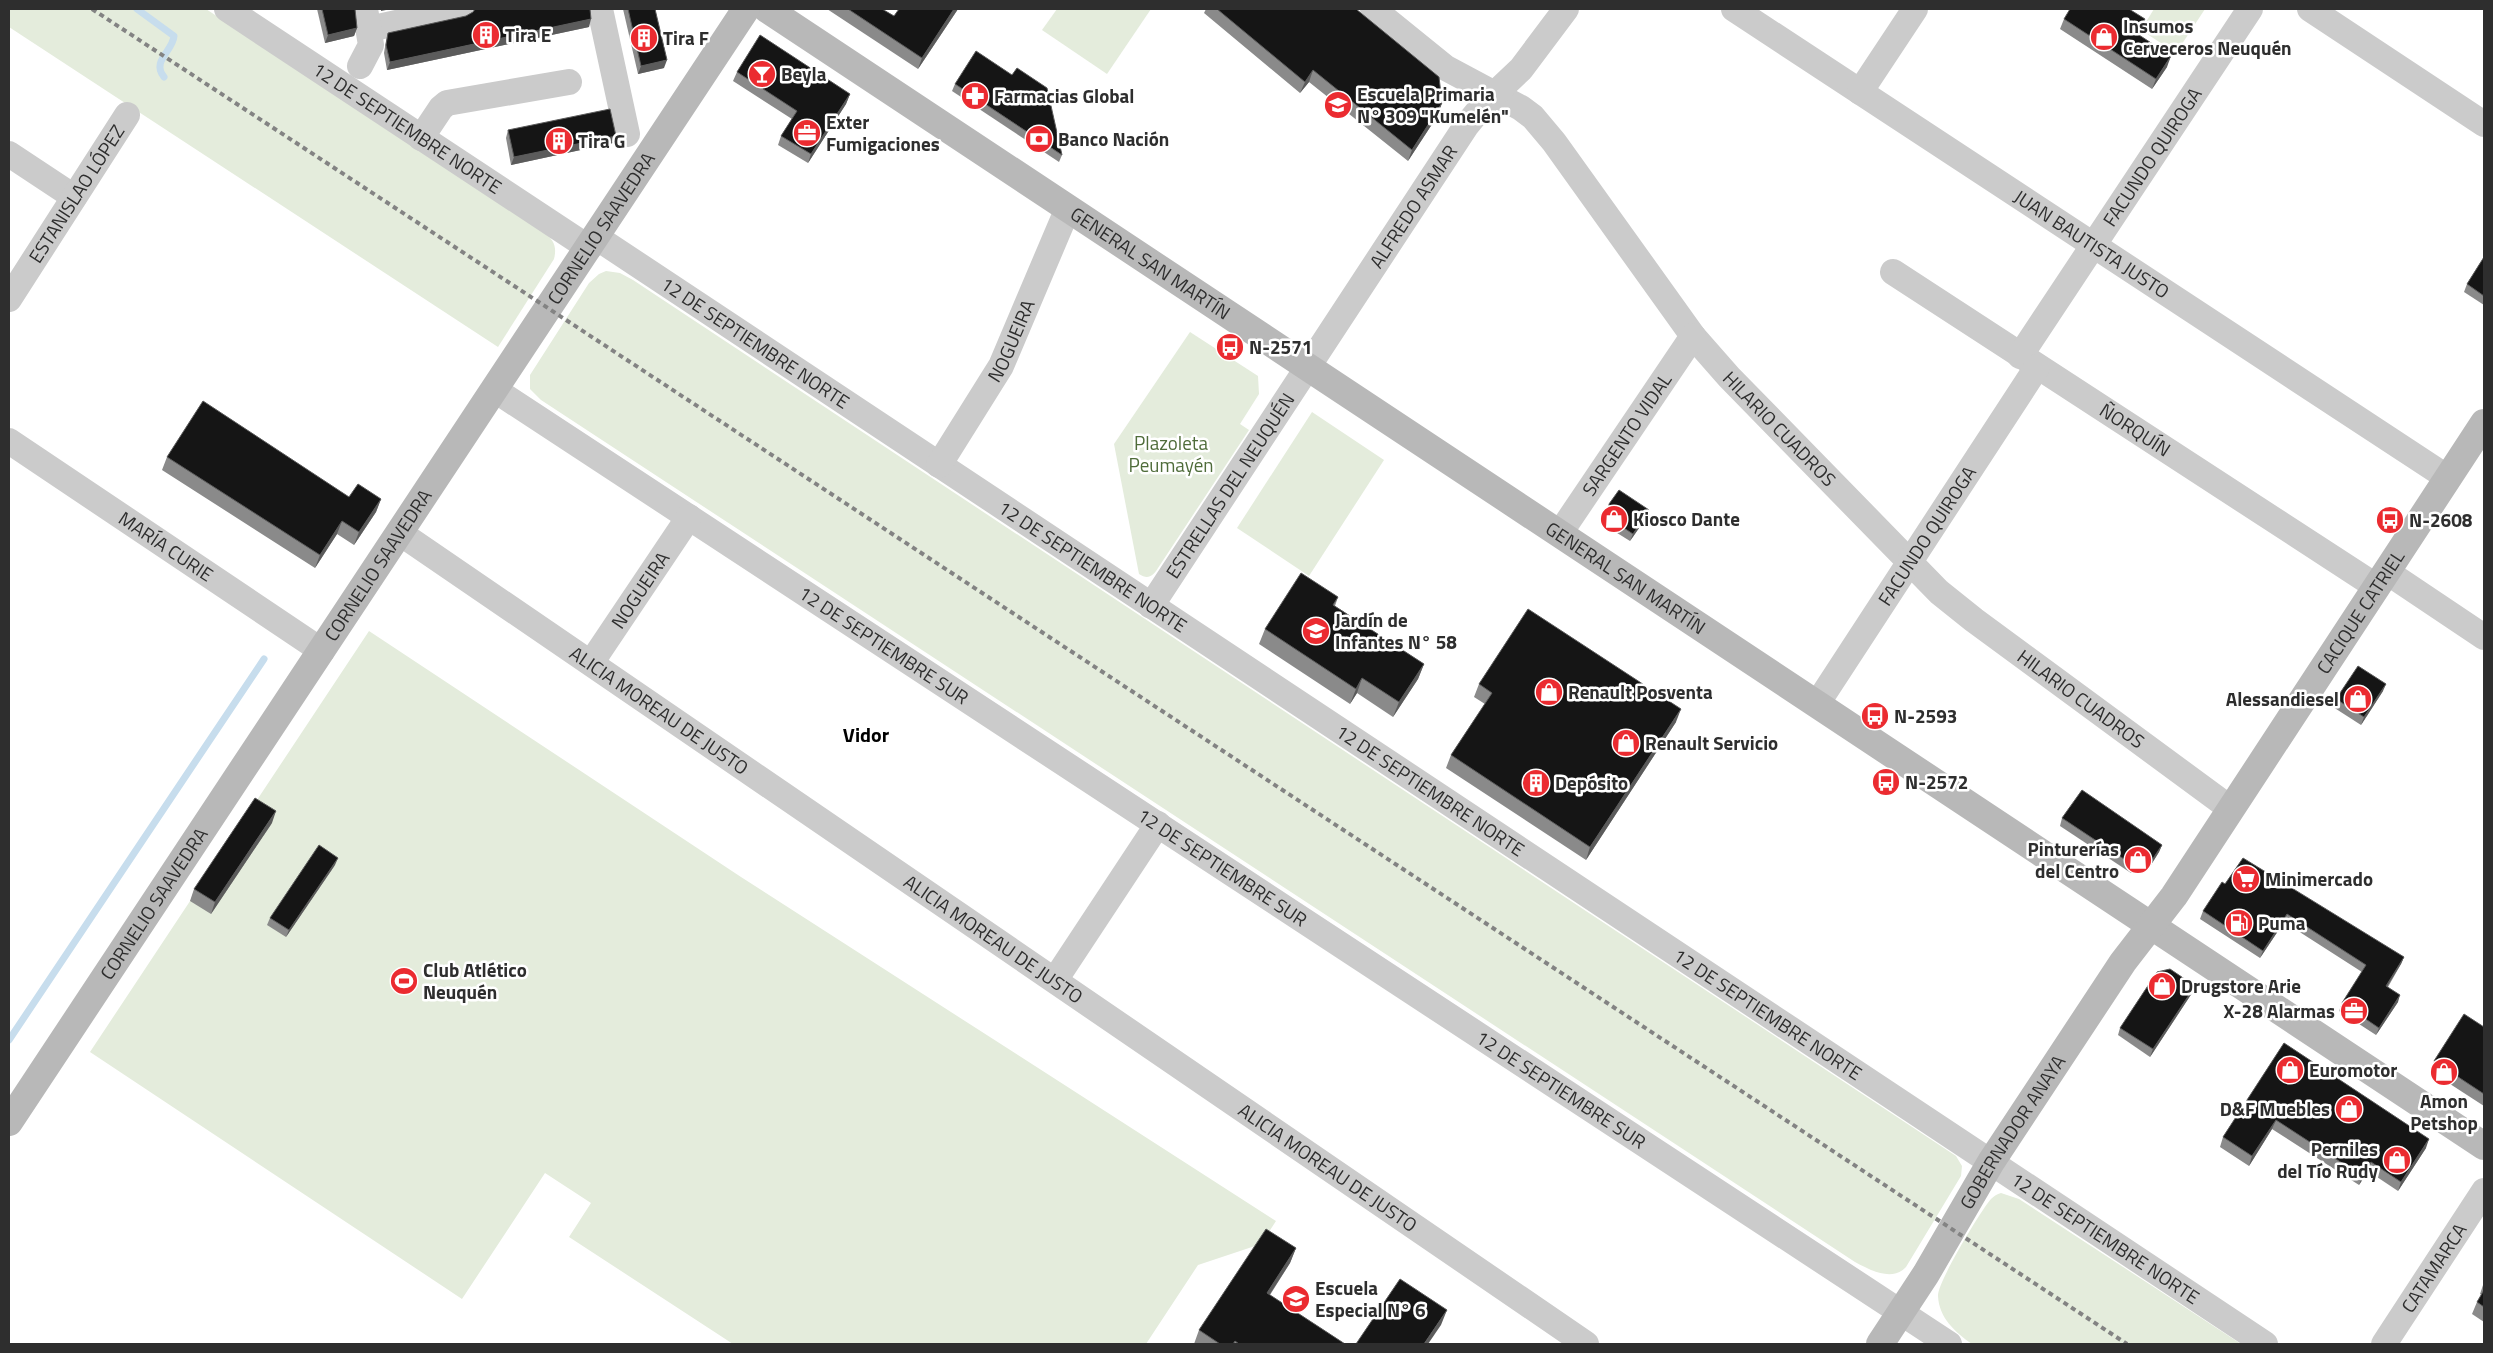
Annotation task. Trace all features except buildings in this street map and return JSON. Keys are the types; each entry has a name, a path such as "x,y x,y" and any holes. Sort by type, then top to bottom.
{"main road":[{"name":"CORNELIO SAAVEDRA","path":"9,1122 593,243 746,9"},
{"name":"GENERAL SAN MARTÍN","path":"767,9 2484,1146"},
{"name":"CACIQUE CATRIEL","path":"2151,925 2174,896 2484,423"},
{"name":"GOBERNADOR ANAYA","path":"1880,1344 1902,1313 1991,1162 2123,962 2151,925"}],"street":[{"name":"12 DE SEPTIEMBRE NORTE","path":"227,9 421,138 593,243 939,465 2265,1344"},
{"path":"360,66 370,50 367,19 460,9"},
{"path":"600,9 627,134"},
{"name":"HILARIO CUADROS","path":"1373,9 1446,68 1521,108 1545,130 1693,336 1729,377 1909,562 1974,620 2231,809"},
{"name":"ALFREDO ASMAR","path":"1308,367 1466,126 1521,69 1566,9"},
{"name":"JUAN BAUTISTA JUSTO","path":"1734,9 2448,478"},
{"path":"1860,92 1915,9"},
{"name":"FACUNDO QUIROGA","path":"1817,704 1909,562 2029,361 2094,245 2250,9"},
{"path":"2310,9 2484,124"},
{"path":"421,138 438,111 447,103 569,82"},
{"name":"ESTANISLAO LÓPEZ","path":"9,299 127,115"},
{"path":"9,154 74,197"},
{"name":"NOGUEIRA","path":"939,465 1002,366 1068,208"},
{"name":"ÑORQUÍN","path":"1893,272 2029,361 2382,579"},
{"name":"SARGENTO VIDAL","path":"1560,533 1693,336"},
{"name":"ESTRELLAS DEL NEUQUÉN","path":"1151,606 1308,367"},
{"name":"12 DE SEPTIEMBRE SUR","path":"495,390 1949,1344"},
{"name":"MARÍA CURIE","path":"9,441 322,651"},
{"name":"NOGUEIRA","path":"591,664 689,516"},
{"name":"ALICIA MOREAU DE JUSTO","path":"400,533 1586,1344"},
{"path":"2382,579 2484,637"},
{"path":"1054,980 1158,824"},
{"name":"CATAMARCA","path":"2384,1344 2484,1191"}],"green space":[{"path":"9,9 206,9 544,232 554,244 554,259 498,347 9,27"},
{"path":"1057,9 1151,9 1107,74 1042,30"},
{"path":"2154,9 2205,9 2176,53 2141,30"},
{"path":"606,271 620,273 633,280 1956,1156 1962,1166 1961,1176 1906,1267 1894,1274 1888,1274 1874,1271 1855,1262 541,400 530,389 530,375 589,283 599,274"},
{"name":"Plazoleta Peumayén","path":"1190,332 1258,376 1259,394 1240,424 1249,430 1156,571 1152,575 1145,577 1139,574 1114,444"},
{"path":"1312,412 1384,460 1309,576 1237,528"},
{"path":"369,631 741,877 1276,1221 1261,1244 1198,1265 1146,1344 733,1344 569,1237 591,1203 545,1173 462,1299 90,1052"},
{"path":"2001,1193 2019,1199 2241,1344 1972,1344 1949,1324 1941,1311 1938,1296 1944,1277 1970,1231 1991,1199"}],"waterway":[{"path":"137,9 174,36 161,61 160,66 164,77"},
{"path":"9,1040 264,659"}],"railway":[{"path":"92,9 2127,1344"}],"place":[{"name":"Tira E","path":"486,35"},
{"name":"Insumos Cerveceros Neuquén","path":"2104,37"},
{"name":"Tira F","path":"644,38"},
{"name":"Beyla","path":"762,74"},
{"name":"Farmacias Global","path":"975,96"},
{"name":"Escuela Primaria N° 309 \"Kumelén\"","path":"1338,105"},
{"name":"Exter Fumigaciones","path":"807,133"},
{"name":"Banco Nación","path":"1039,139"},
{"name":"Tira G","path":"559,141"},
{"name":"N-2571","path":"1230,347"},
{"name":"Kiosco Dante","path":"1614,519"},
{"name":"N-2608","path":"2390,520"},
{"name":"Jardín de Infantes N° 58","path":"1316,631"},
{"name":"Renault Posventa","path":"1549,692"},
{"name":"Alessandiesel","path":"2358,699"},
{"name":"N-2593","path":"1875,716"},
{"name":"Renault Servicio","path":"1626,743"},
{"name":"N-2572","path":"1886,782"},
{"name":"Depósito","path":"1536,783"},
{"name":"Pinturerías del Centro","path":"2138,860"},
{"name":"Minimercado","path":"2246,879"},
{"name":"Puma","path":"2239,923"},
{"name":"Club Atlético Neuquén","path":"404,981"},
{"name":"Drugstore Arie","path":"2162,986"},
{"name":"X-28 Alarmas","path":"2354,1011"},
{"name":"Euromotor","path":"2290,1070"},
{"name":"Amon Petshop","path":"2444,1072"},
{"name":"D&F Muebles","path":"2349,1109"},
{"name":"Perniles del Tío Rudy","path":"2397,1160"},
{"name":"Escuela Especial N° 6","path":"1296,1299"}],"district":[{"name":"Vidor","path":"866,735"}]}
